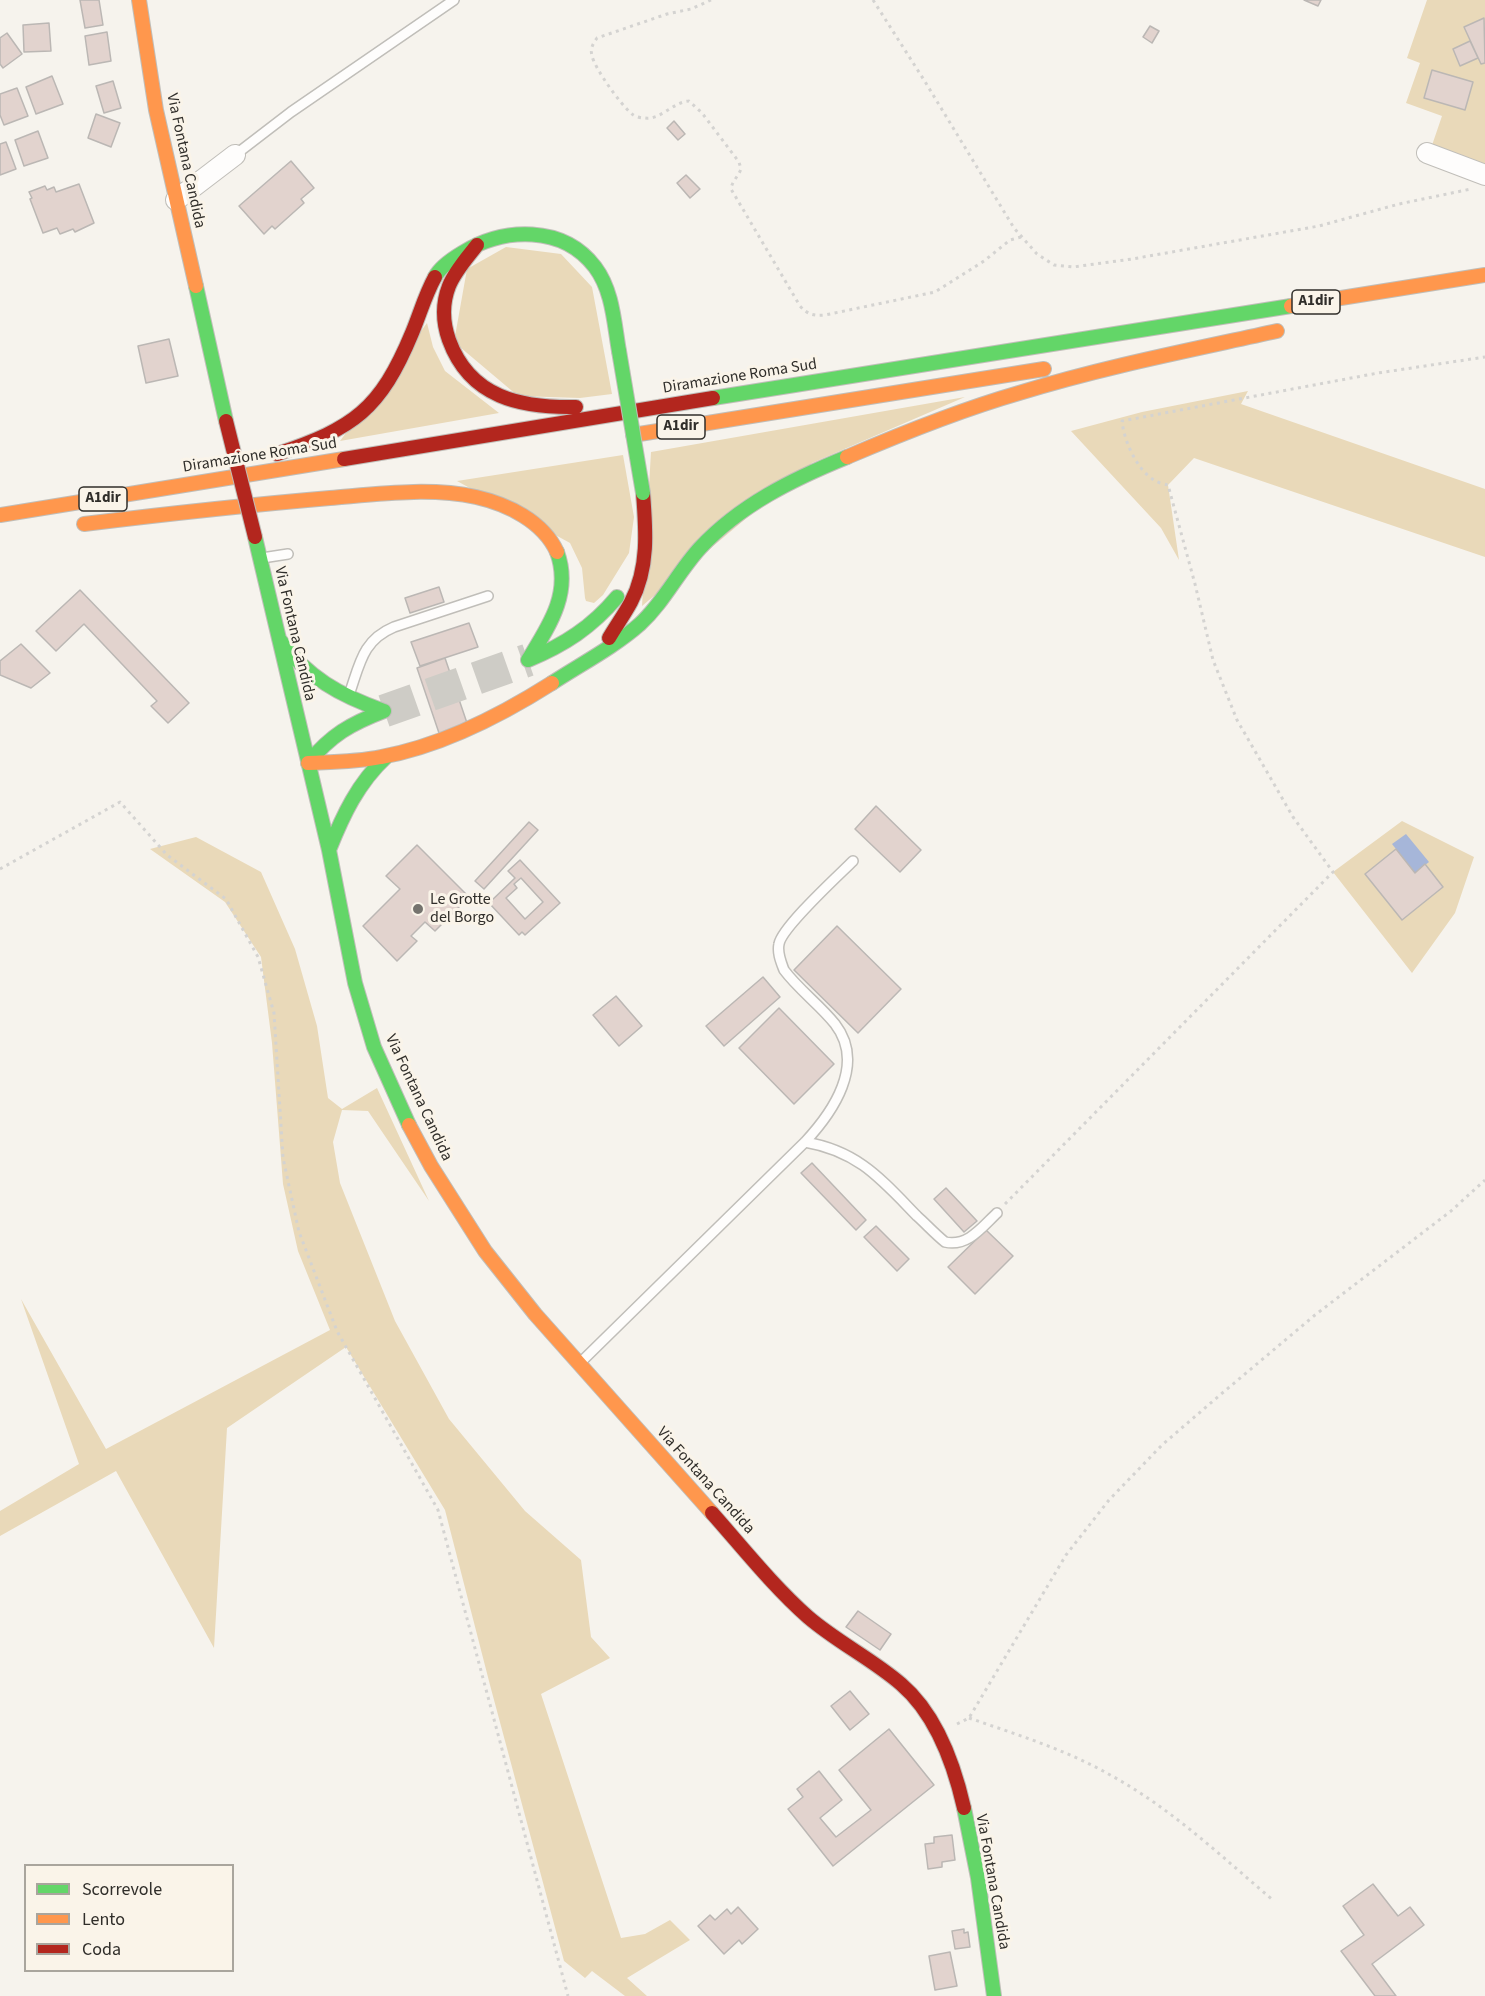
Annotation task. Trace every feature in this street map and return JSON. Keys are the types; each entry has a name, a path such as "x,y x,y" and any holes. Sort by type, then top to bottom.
{"main road":[{"name":"Via Fontana Candida","path":"139,0 156,110 176,200 226,421 329,850 358,997 374,1047 405,1116 431,1166 485,1251 535,1314 786,1596 824,1630 899,1682 920,1703 939,1733 957,1782 972,1848 993,1996"},
{"path":"205,482 241,466 318,440 336,432 362,413 380,394 398,366 437,273 449,262 477,245 505,235 530,233 556,240 584,255 595,268 605,286 619,351 643,492 646,560 640,581 630,602 603,650 528,700 459,734 386,757 349,763 308,763"},
{"path":"477,245 453,277 447,291 444,321 450,348 461,367 474,381 496,394 521,403 545,407 585,406 915,365"},
{"name":"Diramazione Roma Sud","path":"0,515 915,365 1485,275"},
{"name":"A1dir","path":"603,650 646,618 693,556 723,526 760,499 810,472 918,428 1005,397 1072,378 1283,330 616,438"},
{"name":"A1dir","path":"321,485 79,524 283,501 363,495 446,493 489,501 510,509 542,530 550,540 560,562 563,580 559,601 549,625 528,660 564,644 591,626 646,560"},
{"path":"279,639 294,661 307,673 348,697 384,711 337,732 308,763"},
{"path":"329,850 355,792 367,775 386,757"}],"street":[{"path":"1427,153 1479,182"},
{"path":"176,200 235,155"}],"lane":[{"path":"235,155 291,112 454,0"},
{"path":"260,558 288,554"},
{"path":"348,697 365,651 379,635 394,627 488,596"},
{"path":"579,1364 805,1142 819,1127 836,1101 846,1076 847,1050 843,1036 835,1024 784,970 780,961 779,944 786,929 853,861"},
{"path":"805,1142 834,1149 860,1162 945,1242 957,1243 969,1239 997,1213"}],"path":[{"path":"711,0 691,9 667,14 597,38 591,46 592,57 606,82 634,116 649,119 666,112 680,102 688,101 702,113 739,162 741,169 732,182 731,189 806,313 814,316 825,315 935,292 984,261 1010,240 1021,237"},
{"path":"873,0 1014,228 1037,254 1054,265 1073,267 1132,259 1318,226 1479,182"},
{"path":"997,1213 1333,872 1293,817 1237,720 1212,660 1198,593 1168,485 1155,481 1142,470 1123,431 1122,421 1378,373 1485,357"},
{"path":"0,869 120,802 167,855 225,899 258,957 273,1012 283,1158 299,1232 337,1331 438,1510 568,1996"},
{"path":"939,1733 969,1718 1066,1555 1109,1500 1162,1446 1315,1315 1451,1211 1485,1180"},
{"path":"969,1718 1064,1751 1124,1783 1174,1817 1274,1901"}],"shaded area":[{"path":"1427,0 1485,0 1485,177 1428,157 1442,116 1406,103 1420,63 1407,58"},
{"path":"506,247 561,254 592,287 612,394 580,398 518,396 454,342 467,269"},
{"path":"427,323 433,347 445,371 499,413 340,441"},
{"path":"1248,391 1241,404 1485,489 1485,557 1194,458 1168,485 1179,560 1161,528 1071,431 1142,412"},
{"path":"965,397 812,463 642,606 651,452"},
{"path":"623,455 634,517 629,553 603,595 594,603 586,601 582,568 570,543 457,481"},
{"path":"1402,821 1474,857 1455,913 1412,973 1333,872","holes":["1393,844 1428,862 1425,864 1443,887 1402,920 1396,849 1415,873"]},
{"path":"196,837 261,872 295,949 317,1026 328,1098 342,1109 377,1088 429,1201 368,1111 342,1110 333,1142 340,1183 395,1321 449,1419 525,1511 581,1560 591,1637 610,1658 541,1694 621,1938 645,1934 670,1920 690,1940 627,1978 647,1996 625,1996 592,1971 585,1978 564,1961 445,1510 346,1347 227,1428 214,1648 116,1471 0,1536 0,1511 79,1464 21,1299 106,1449 330,1330 298,1251 283,1184 272,1043 261,957 225,902 150,849"}],"water":[{"path":"1406,834 1429,862 1415,873 1392,844"}],"building":[{"path":"80,0 99,0 103,25 85,28"},
{"path":"1304,0 1321,0 1318,6"},
{"path":"1484,18 1485,63 1481,64 1464,27"},
{"path":"49,23 51,51 24,52 23,25"},
{"path":"1150,26 1159,31 1152,43 1143,37"},
{"path":"107,32 111,61 89,65 85,36"},
{"path":"7,33 22,54 3,68 0,64 0,38"},
{"path":"1470,41 1478,58 1460,66 1453,49"},
{"path":"1432,70 1473,82 1465,110 1424,98"},
{"path":"52,76 63,104 36,114 26,87"},
{"path":"113,81 121,108 104,113 96,86"},
{"path":"17,88 28,116 4,125 0,115 0,94"},
{"path":"96,114 120,123 111,147 88,138"},
{"path":"674,121 685,134 678,140 667,128"},
{"path":"38,131 48,158 24,166 15,140"},
{"path":"6,142 16,169 0,175 0,144"},
{"path":"291,161 314,188 301,199 304,203 275,229 272,226 264,234 239,206"},
{"path":"686,175 700,189 690,198 677,183"},
{"path":"79,184 94,223 75,232 73,229 60,234 57,228 43,233 29,192 45,186 47,190 54,187 56,192"},
{"path":"169,339 178,376 146,383 138,346"},
{"path":"439,587 444,602 410,613 405,598"},
{"path":"80,590 189,703 168,723 151,706 157,701 84,624 56,651 36,631"},
{"path":"469,623 478,647 420,666 411,642"},
{"path":"21,644 50,673 31,688 0,675 0,661"},
{"path":"445,658 468,726 440,736 417,668"},
{"path":"876,806 921,850 900,872 855,829"},
{"path":"529,822 538,830 484,889 475,881"},
{"name":"Le Grotte del Borgo","path":"417,845 469,897 435,931 425,922 411,936 417,941 397,961 363,926 400,889 386,876"},
{"path":"1396,849 1415,873 1425,864 1443,887 1402,920 1365,874"},
{"path":"520,860 560,903 525,935 522,932 519,935 489,903 515,878 508,871","holes":["521,878 543,902 525,919 506,898 517,888 514,884"]},
{"path":"837,926 901,989 858,1033 794,970"},
{"path":"763,977 780,997 724,1046 706,1026"},
{"path":"616,996 642,1026 619,1046 593,1015"},
{"path":"779,1008 834,1064 794,1104 739,1048"},
{"path":"812,1163 866,1220 856,1230 801,1173"},
{"path":"946,1188 977,1221 964,1232 934,1199"},
{"path":"876,1226 909,1259 897,1271 864,1237"},
{"path":"986,1230 1013,1256 975,1294 948,1267"},
{"path":"858,1611 891,1634 880,1650 846,1627"},
{"path":"850,1691 869,1714 850,1730 831,1706"},
{"path":"889,1729 934,1785 833,1866 788,1809 803,1797 797,1789 819,1771 842,1800 820,1818 836,1837 871,1810 839,1770"},
{"path":"952,1835 955,1860 942,1862 942,1867 928,1869 925,1844 934,1843 934,1837"},
{"path":"1373,1884 1398,1916 1410,1907 1424,1925 1372,1964 1396,1996 1375,1996 1341,1951 1364,1935 1343,1906"},
{"path":"738,1907 758,1929 742,1944 739,1940 724,1954 698,1926 710,1915 715,1920 727,1909 731,1914"},
{"path":"964,1929 964,1933 968,1932 970,1947 955,1949 952,1931"},
{"path":"950,1952 957,1986 935,1990 929,1956"}],"tunnel":[{"path":"384,711 528,660"}],"traffic: fast":[{"path":"435,277 458,255 478,244 496,238 532,234 567,243 582,253 595,267 606,286 619,351"},
{"path":"196,286 226,421"},
{"path":"713,398 1291,306"},
{"path":"619,351 643,493"},
{"path":"552,683 608,648 640,624 700,548 732,519 787,484 847,457"},
{"path":"255,537 329,850 355,983 374,1047 409,1125"},
{"path":"528,660 544,635 560,595 562,581 557,552"},
{"path":"528,660 577,634 617,597"},
{"path":"279,639 301,664 326,684 384,711"},
{"path":"308,763 342,731 384,711"},
{"path":"329,850 352,800 367,778 386,757"},
{"path":"964,1808 978,1878 994,1996"}],"traffic: slow":[{"path":"139,0 156,110 196,286"},
{"path":"1291,306 1485,275"},
{"path":"847,457 953,414 1051,384 1147,359 1277,331"},
{"path":"633,435 1044,369"},
{"path":"0,515 344,459"},
{"path":"84,524 385,493 440,492 476,497 512,509 543,531 557,552"},
{"path":"308,763 372,759 426,745 491,718 552,683"},
{"path":"409,1125 431,1166 485,1251 535,1314 712,1513"}],"traffic: jam":[{"path":"477,245 454,275 445,300 445,327 458,360 470,375 484,387 500,396 536,405 576,407"},
{"path":"277,454 345,425 376,398 400,359 435,277"},
{"path":"344,459 713,398"},
{"path":"226,421 255,537"},
{"path":"609,638 631,602 641,576 645,549 643,493"},
{"path":"712,1513 770,1580 808,1617 890,1675 913,1696 934,1725 942,1741 955,1774 964,1808"}],"place":[{"name":"Le Grotte del Borgo","path":"418,909"}]}
